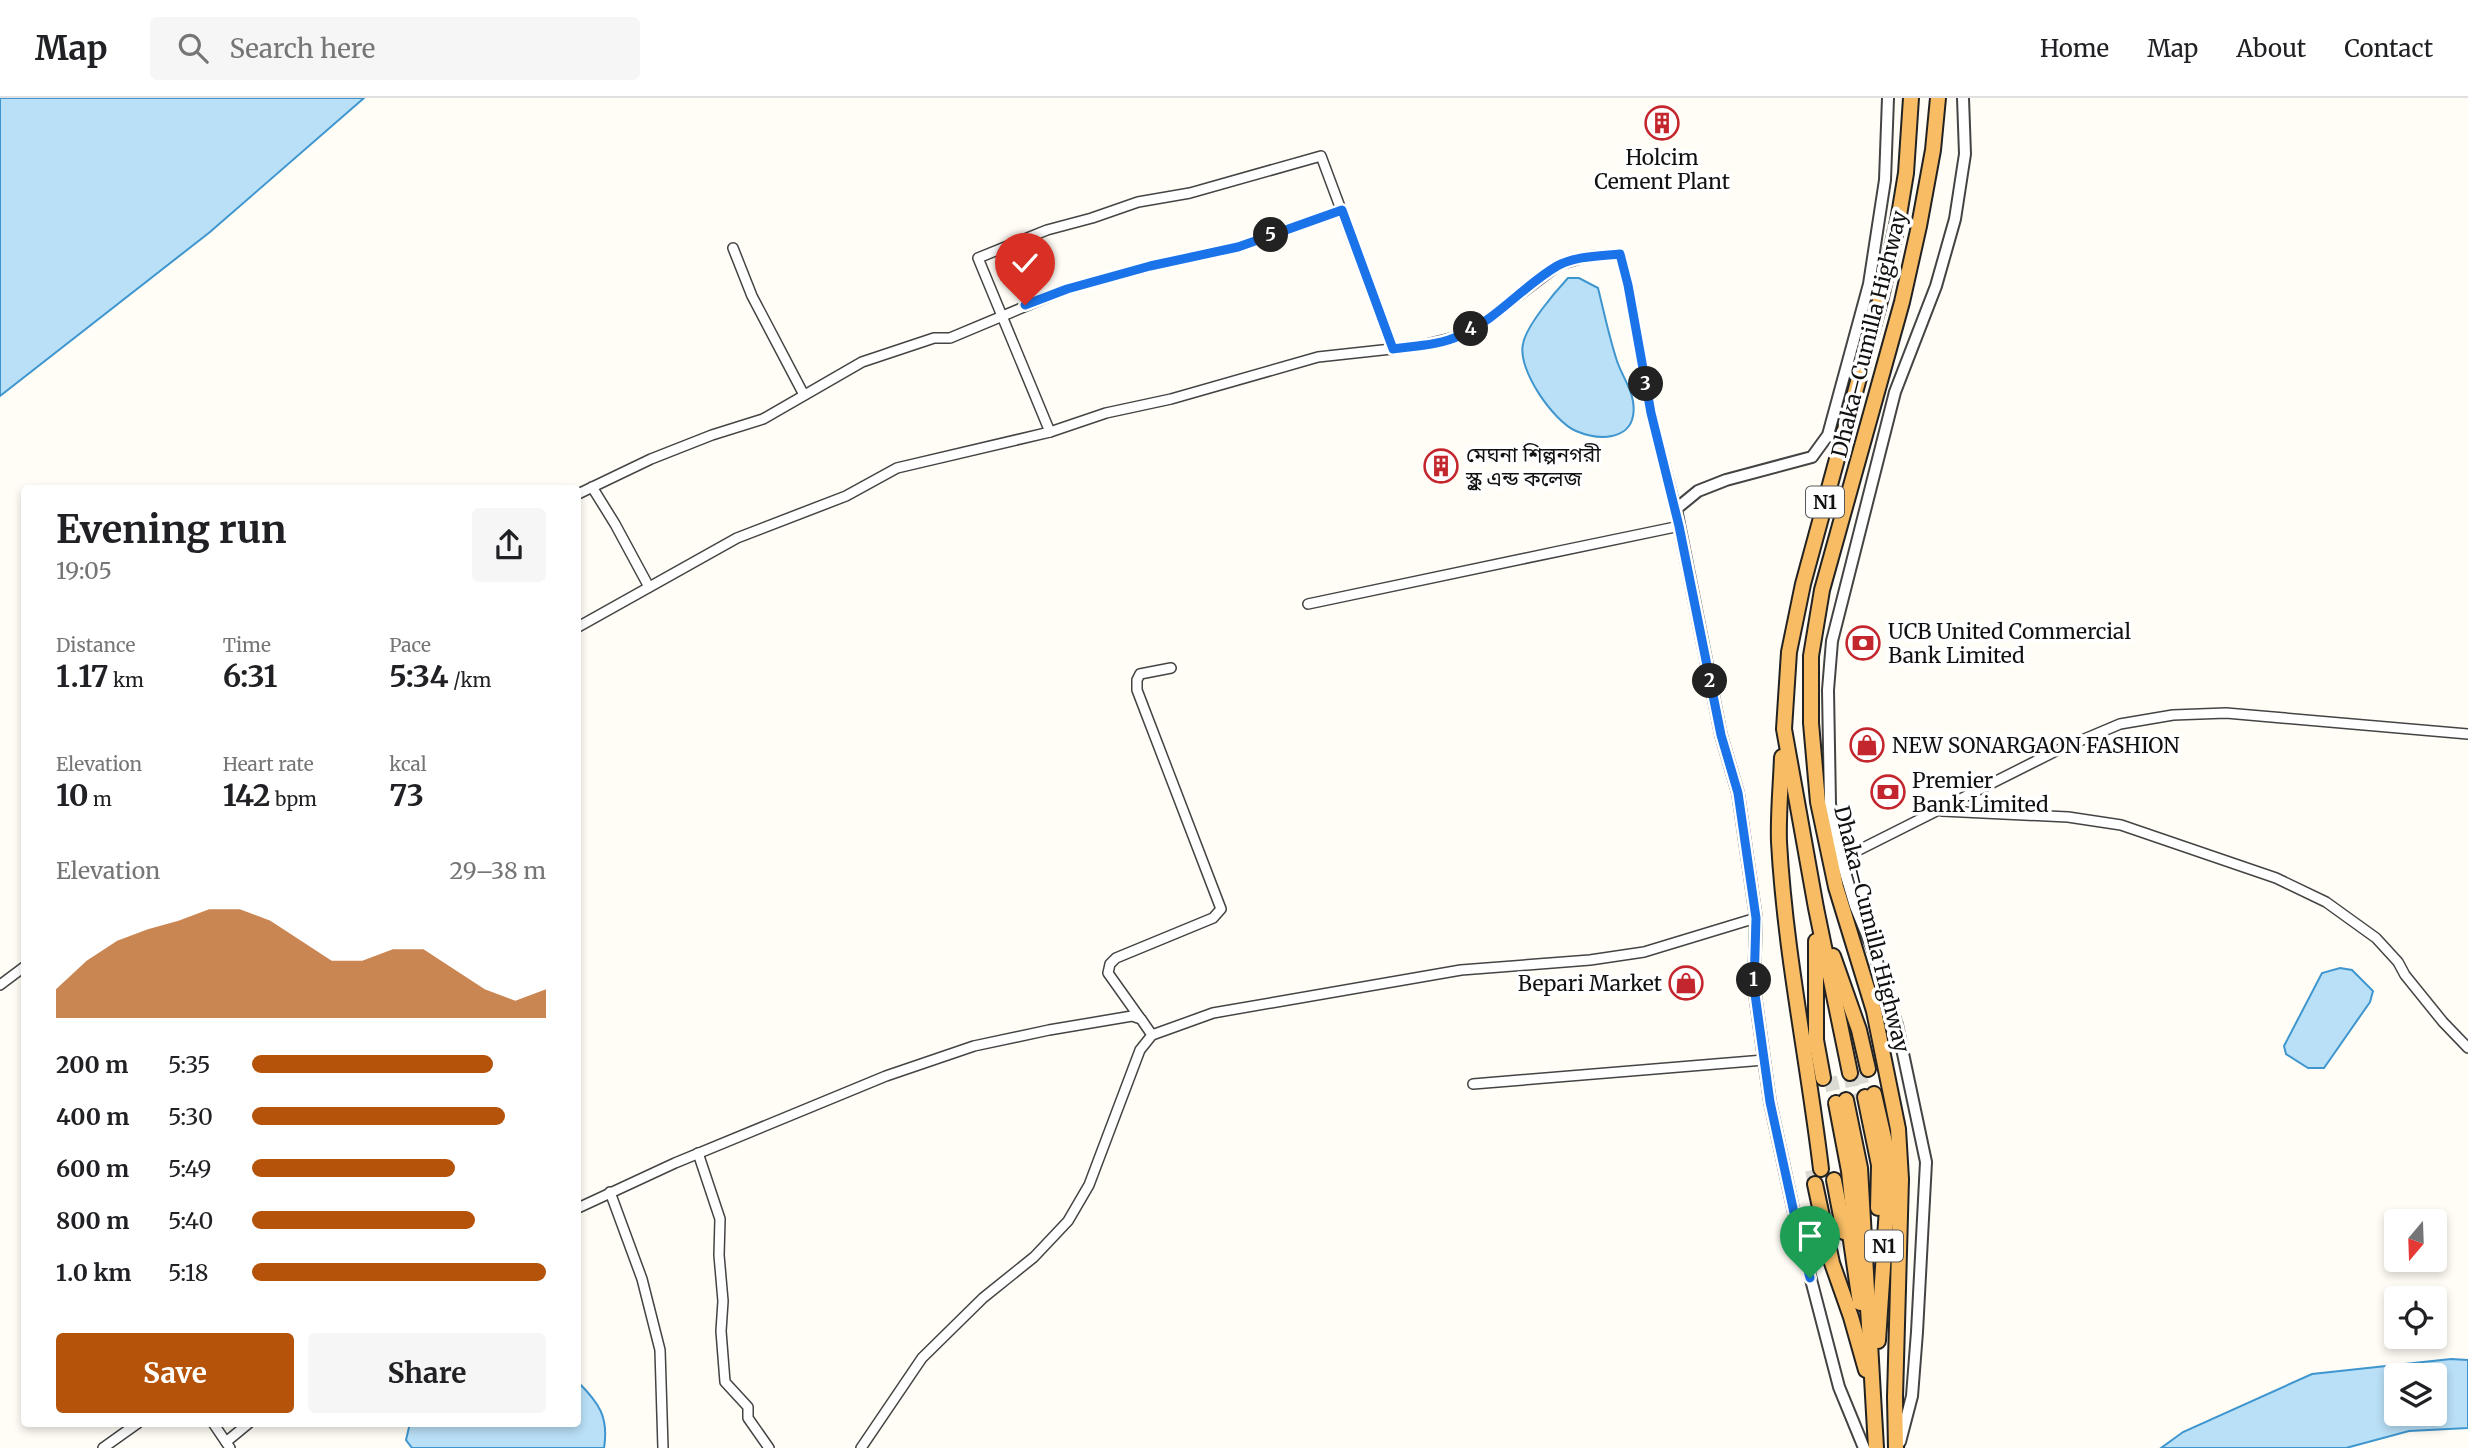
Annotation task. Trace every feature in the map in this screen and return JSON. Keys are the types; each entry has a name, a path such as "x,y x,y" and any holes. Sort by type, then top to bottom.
{"highway":[{"name":"Dhaka–Cumilla Highway","path":"1876,1448 1870,1167 1845,1101 1795,1000 1779,840 1789,652 1803,584 1881,297 1898,221 1906,173 1911,98"},
{"name":"Dhaka–Cumilla Highway","path":"1897,1448 1895,1397 1901,1179 1898,1129 1874,1011 1836,887 1818,802 1811,723 1811,656 1822,590 1905,289 1924,201 1938,98"},
{"name":"Dhaka–Cumilla Highway","path":"1784,729 1816,908 1845,1073 1816,1040 1816,908"},
{"name":"Dhaka–Cumilla Highway","path":"1845,1101 1823,1175 1851,1317 1874,1398"},
{"name":"Dhaka–Cumilla Highway","path":"1845,1101 1841,1172 1874,1398"},
{"name":"Dhaka–Cumilla Highway","path":"1845,1101 1890,1164 1874,1398"}],"street":[{"path":"1676,509 1698,491 1726,480 1812,457 1828,435 1869,284 1885,180 1888,98"},
{"path":"1897,1448 1912,1396 1926,1162 1897,1025 1874,952 1854,906 1841,859 1830,804 1828,690 1832,641 1895,392 1936,286 1955,219 1965,154 1963,98"},
{"path":"1050,432 978,258 1047,230 1138,202 1190,193 1321,156 1393,349"},
{"path":"581,492 663,454 763,419 862,362 934,338 950,338 1067,289 1150,266 1238,247 1342,210"},
{"path":"733,248 751,296 804,395"},
{"path":"581,625 737,538 846,496 897,468 1050,432 1106,413 1171,400 1318,357 1419,346 1459,336 1481,324 1559,265 1590,256 1620,254 1651,413 1676,509 1721,735 1738,793 1756,918 1754,987 1770,1102 1796,1222 1839,1387 1864,1448"},
{"path":"592,487 649,587"},
{"path":"1308,604 1679,526"},
{"path":"1152,1035 1108,973 1110,964 1116,958 1213,918 1221,909 1137,690 1140,674 1171,668"},
{"path":"1841,859 2056,751 2120,724 2173,715 2226,713 2468,734"},
{"path":"1940,810 2068,817 2121,825 2276,878 2326,902 2376,938 2398,962 2404,975 2468,1048"},
{"path":"861,1448 922,1358 983,1298 1034,1257 1068,1221 1090,1185 1140,1050 1152,1035 1213,1013 1354,987 1461,970 1590,960 1644,952 1756,918"},
{"path":"0,985 21,969"},
{"path":"581,1206 698,1153 886,1076 974,1046 1111,1019 1132,1016 1141,1019"},
{"path":"1473,1084 1764,1060"},
{"path":"698,1153 720,1219 719,1255 723,1300 721,1331 726,1382 748,1407 748,1418 769,1448"},
{"path":"610,1192 642,1279 660,1350 663,1448"},
{"path":"103,1448 132,1427"},
{"path":"216,1427 228,1445 245,1427"}],"water":[{"path":"0,98 364,98 210,232 0,396"},
{"path":"1568,278 1579,278 1598,288 1614,352 1631,394 1634,408 1632,420 1623,432 1616,435 1594,436 1576,431 1567,425 1548,406 1526,367 1523,344 1529,328"},
{"path":"2340,968 2352,970 2373,991 2370,1002 2324,1068 2308,1068 2286,1054 2284,1046 2322,973"},
{"path":"2468,1360 2468,1428 2409,1431 2346,1448 2161,1448 2183,1432 2312,1374 2384,1366 2384,1426 2447,1426 2447,1363 2414,1363"},
{"path":"581,1385 601,1411 605,1428 604,1448 412,1448 406,1440 409,1427 581,1427"}],"tunnel":[{"path":"1859,1070 1865,1097"},
{"path":"1850,1073 1855,1099"},
{"path":"1830,1077 1836,1103"},
{"path":"1812,1170 1815,1184"}],"place":[{"name":"Holcim Cement Plant","path":"1662,123"},
{"name":"মেঘনা শিল্পনগরী স্কুল এন্ড কলেজ","path":"1441,466"},
{"name":"UCB United Commercial Bank Limited","path":"1863,643"},
{"name":"NEW SONARGAON FASHION","path":"1867,745"},
{"name":"Premier Bank Limited","path":"1888,792"},
{"name":"Bepari Market","path":"1686,983"}],"route":[{"path":"1025,305 1067,289 1150,266 1238,247 1342,210 1393,349 1459,336 1481,324 1559,265 1590,256 1620,254 1651,413 1679,526 1721,735 1738,793 1756,918 1754,987 1770,1102 1810,1278"}]}
